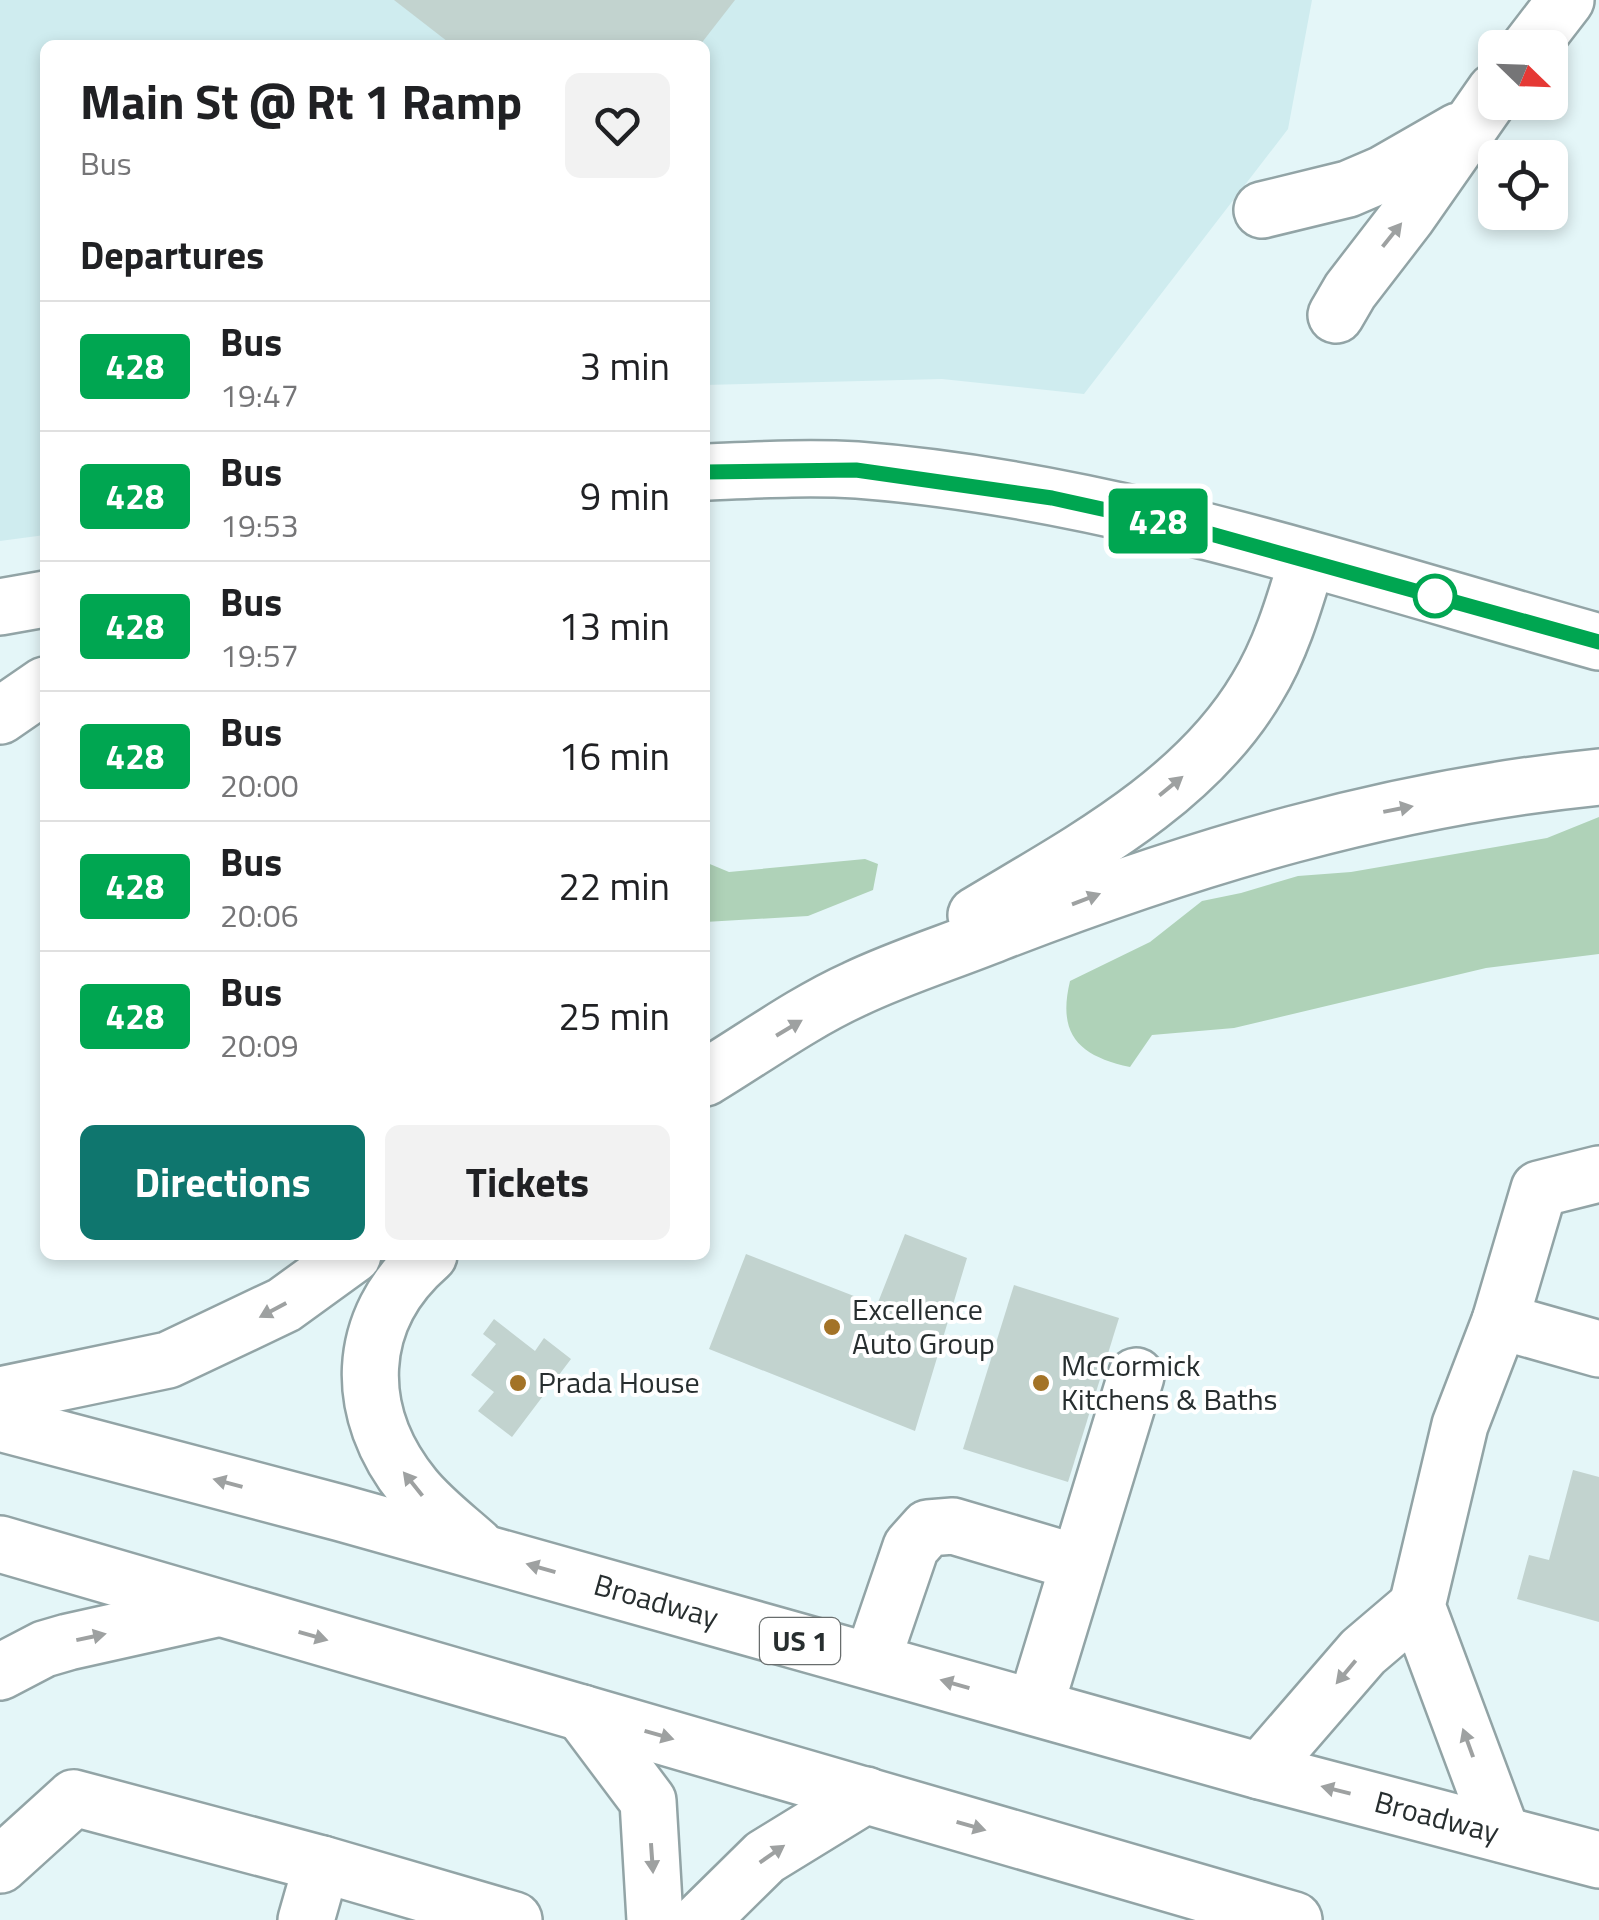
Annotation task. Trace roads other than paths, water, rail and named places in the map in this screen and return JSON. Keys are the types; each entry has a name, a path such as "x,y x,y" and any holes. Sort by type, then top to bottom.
{"main road":[{"path":"1542,30 1566,0"},
{"path":"1262,210 1300,203 1383,174 1478,111"},
{"path":"1336,315 1478,114"},
{"path":"710,472 856,470 1052,498 1193,529 1599,642"},
{"path":"710,1075 1034,880 1156,799 1206,756 1243,710 1272,661 1307,561"},
{"path":"0,607 40,600"},
{"path":"0,716 40,688"},
{"path":"853,989 1132,882 1242,846 1380,813 1599,777"},
{"path":"1502,1834 1417,1606 1460,1425 1500,1321 1539,1189 1599,1174"},
{"path":"0,1396 168,1360 284,1305 347,1260"},
{"path":"423,1260 408,1274 383,1312 372,1349 373,1403 382,1440 415,1490 482,1552"},
{"path":"1500,1321 1599,1349"},
{"path":"1035,1707 1136,1376"},
{"name":"Broadway","path":"0,1423 482,1552 1260,1771 1599,1860"},
{"path":"872,1661 911,1548 918,1536 933,1526 953,1526 1078,1563"},
{"path":"0,1544 1294,1920"},
{"path":"1260,1771 1363,1652 1417,1606"},
{"path":"0,1672 68,1642 219,1608"},
{"path":"582,1713 648,1801 656,1920"},
{"path":"701,1920 765,1857 866,1795"},
{"path":"0,1865 74,1798 514,1920"},
{"path":"306,1920 322,1864"}],"place":[{"name":"Excellence Auto Group","path":"832,1327"},
{"name":"Prada House","path":"518,1383"},
{"name":"McCormick Kitchens & Baths","path":"1041,1383"}]}
